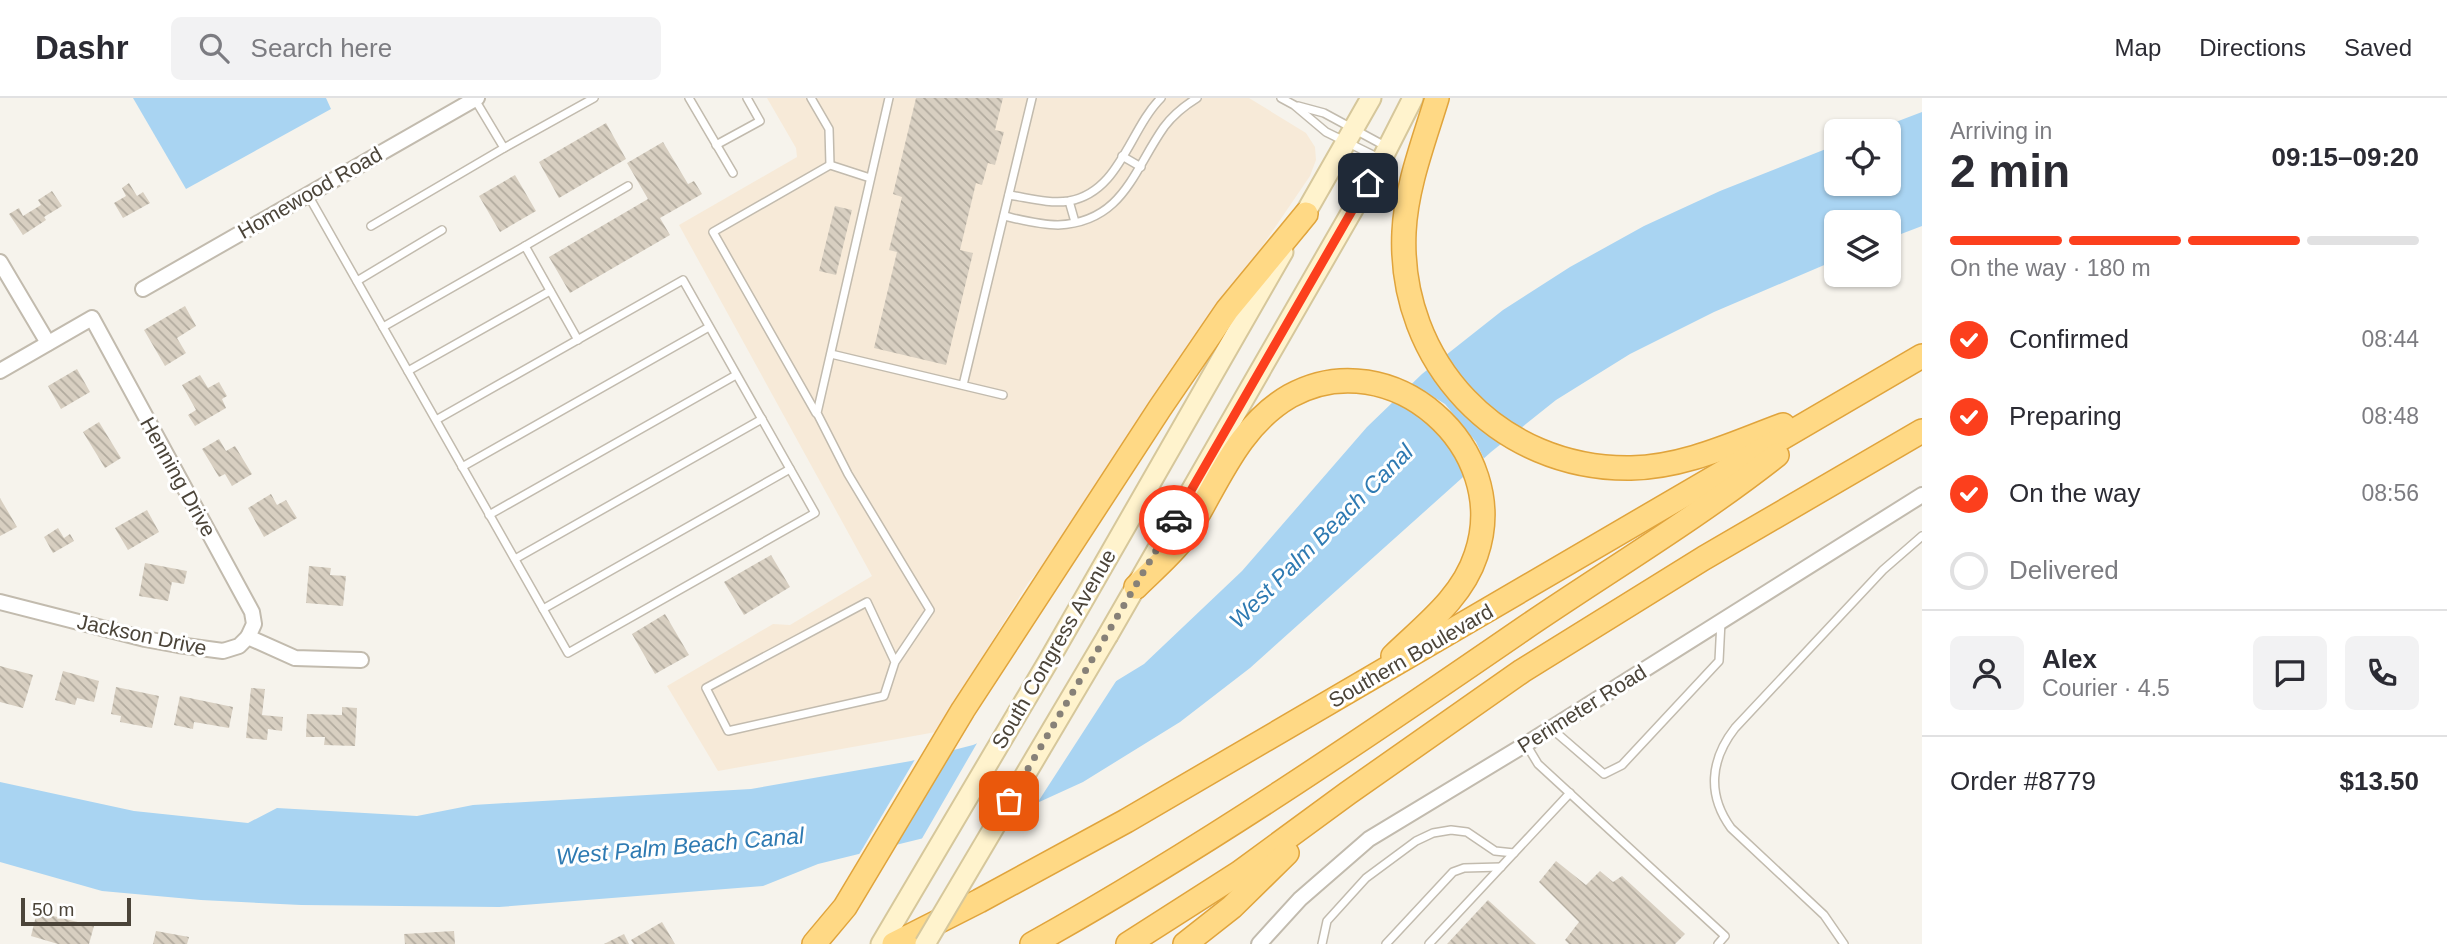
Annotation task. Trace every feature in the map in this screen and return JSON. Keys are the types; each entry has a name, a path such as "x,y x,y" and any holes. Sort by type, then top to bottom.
{"highway":[{"path":"1437,98 1411,189 1404,229 1409,289 1425,340 1436,364 1476,411 1506,434 1575,460 1629,468 1671,464 1692,458 1843,402"},
{"path":"814,944 838,918 953,727 1160,408 1227,310 1306,214"},
{"name":"Southern Boulevard","path":"894,944 1079,847 1922,356"},
{"path":"1136,587 1184,538 1240,441 1260,416 1293,394 1320,384 1360,380 1411,397 1444,423 1467,454 1482,501 1483,528 1476,556 1463,583 1445,606 1363,684"},
{"path":"1032,944 1305,779 1633,554 1725,496 1843,402"},
{"path":"1128,944 1239,873 1522,671 1612,614 1922,431"},
{"path":"1185,944 1232,907 1348,793"}],"main road":[{"name":"South Congress Avenue","path":"881,944 1049,660 1371,98"},
{"name":"South Congress Avenue","path":"925,944 1136,587 1385,154 1413,98"}],"street":[{"name":"Homewood Road","path":"143,289 475,98"},
{"path":"0,262 48,342 0,371"},
{"name":"Henning Drive","path":"48,342 92,318 252,612 254,624 248,637"},
{"name":"Perimeter Road","path":"1259,944 1300,898 1369,839 1526,744 1922,495"},
{"name":"Jackson Drive","path":"0,602 178,645 223,651 239,646 248,637"},
{"path":"248,637 295,658 361,660"}],"lane":[{"path":"475,98 504,148"},
{"path":"370,226 594,98"},
{"path":"689,98 733,173"},
{"path":"716,145 760,121 747,98"},
{"path":"812,98 829,129 830,165"},
{"path":"817,413 889,98"},
{"path":"963,385 1032,98"},
{"path":"1009,195 1045,201 1069,201 1087,195 1113,172 1141,121 1161,98"},
{"path":"1004,216 1057,225 1075,222 1107,209 1121,198 1165,126 1178,111 1197,98"},
{"path":"1281,98 1294,105 1326,132 1351,136 1385,154"},
{"path":"1294,105 1324,113 1351,136 1385,154"},
{"path":"1122,156 1141,167"},
{"path":"870,178 830,165 713,232 855,484 930,610 895,662 884,696 728,731 706,688 867,602 895,662"},
{"path":"383,327 628,186"},
{"path":"308,195 568,653 815,513 683,280 436,420"},
{"path":"1069,201 1075,222"},
{"path":"357,281 442,230"},
{"path":"525,246 578,340"},
{"path":"408,371 550,291"},
{"path":"463,467 709,327"},
{"path":"831,354 1003,395"},
{"path":"489,515 736,375"},
{"path":"515,559 762,419"},
{"path":"543,609 790,469"},
{"path":"1844,944 1824,915 1746,844 1725,820 1715,794 1715,766 1735,728 1883,570 1922,536"},
{"path":"1551,728 1604,774 1622,765 1719,661 1722,620"},
{"path":"1526,744 1538,764 1725,936 1718,944"},
{"path":"1429,944 1570,793"},
{"path":"1322,944 1327,921 1366,878 1416,841 1433,833 1451,830 1467,832 1495,851 1514,853"},
{"path":"1386,944 1453,872 1464,867 1501,867"}],"shaded area":[{"path":"767,98 1249,98 1306,133 1315,147 1316,160 1310,176 1054,552 1028,583 936,732 718,771 667,686 773,624 790,625 872,576 679,225 797,157 796,148"}],"water":[{"path":"133,98 326,98 331,109 186,189"},
{"name":"West Palm Beach Canal","path":"1922,112 1922,226 1901,234 1901,210 1824,210 1824,265 1714,312 1630,354 1556,400 1491,452 1250,668 1180,722 1083,782 1037,803 973,826 818,864 763,886 499,907 301,905 201,900 102,891 0,862 0,782 134,811 248,823 277,808 417,816 473,805 751,789 911,761 973,745 1090,697 1144,664 1242,571 1367,427 1422,374 1503,310 1570,267 1644,226 1720,191 1824,150 1824,196 1901,196 1901,120"}],"pier":[{"path":"1409,382 1445,404 1476,442 1485,461 1470,475 1454,443 1393,397"},
{"path":"1120,675 1034,808 974,829 920,842 980,738 1089,694"},
{"path":"954,746 892,849 857,858 917,756"}],"building":[{"path":"916,98 1003,98 995,130 1004,132 995,165 988,163 982,185 976,183 960,250 973,253 946,365 874,348 897,252 889,250 902,197 893,194"},
{"path":"606,123 626,159 559,198 539,162"},
{"path":"663,142 688,184 694,181 702,194 660,218 670,235 570,293 549,257 648,199 627,163"},
{"path":"515,175 536,211 500,232 479,196"},
{"path":"129,183 137,196 143,192 150,203 123,218 114,203 126,196 122,188"},
{"path":"52,191 62,206 23,235 9,214 19,208 23,216 41,205 38,200"},
{"path":"835,206 852,210 836,275 819,271"},
{"path":"185,306 196,326 177,338 186,353 165,366 144,330"},
{"path":"77,369 90,392 61,409 48,386"},
{"path":"200,375 208,388 219,382 227,396 222,399 226,408 195,426 188,415 196,410 182,385"},
{"path":"99,422 121,458 105,468 83,432"},
{"path":"219,439 226,451 235,446 252,474 232,486 225,474 219,477 202,449"},
{"path":"271,494 277,505 286,500 297,518 264,537 248,508"},
{"path":"0,498 17,527 0,536"},
{"path":"147,510 159,532 128,550 115,528"},
{"path":"58,528 64,538 70,534 74,541 53,553 44,537"},
{"path":"771,555 790,587 744,615 724,582"},
{"path":"145,563 187,571 184,584 172,582 168,601 139,596"},
{"path":"309,566 331,568 330,575 346,576 343,606 306,603"},
{"path":"665,614 689,655 655,674 632,634"},
{"path":"0,666 33,675 23,708 0,702"},
{"path":"63,671 99,681 94,702 77,698 75,705 55,700"},
{"path":"116,687 159,696 152,728 120,722 121,716 111,714"},
{"path":"251,688 265,689 262,715 283,717 282,731 268,729 267,740 246,738"},
{"path":"180,696 233,707 229,728 194,722 193,729 174,725"},
{"path":"342,707 357,708 355,746 324,745 325,737 306,737 307,714 342,715"},
{"path":"1556,861 1586,885 1600,871 1613,882 1622,876 1685,934 1675,944 1569,944 1565,940 1579,922 1539,882"},
{"path":"1488,900 1536,944 1447,944"},
{"path":"37,912 94,926 89,944 58,944 31,936"},
{"path":"662,922 675,944 634,944 631,940"},
{"path":"156,931 189,937 187,944 153,944"},
{"path":"454,931 455,944 405,944 404,934"},
{"path":"624,934 629,944 604,944"}],"way so far":[{"path":"1009,801 1174,520"}],"route":[{"path":"1174,520 1368,183"}]}
